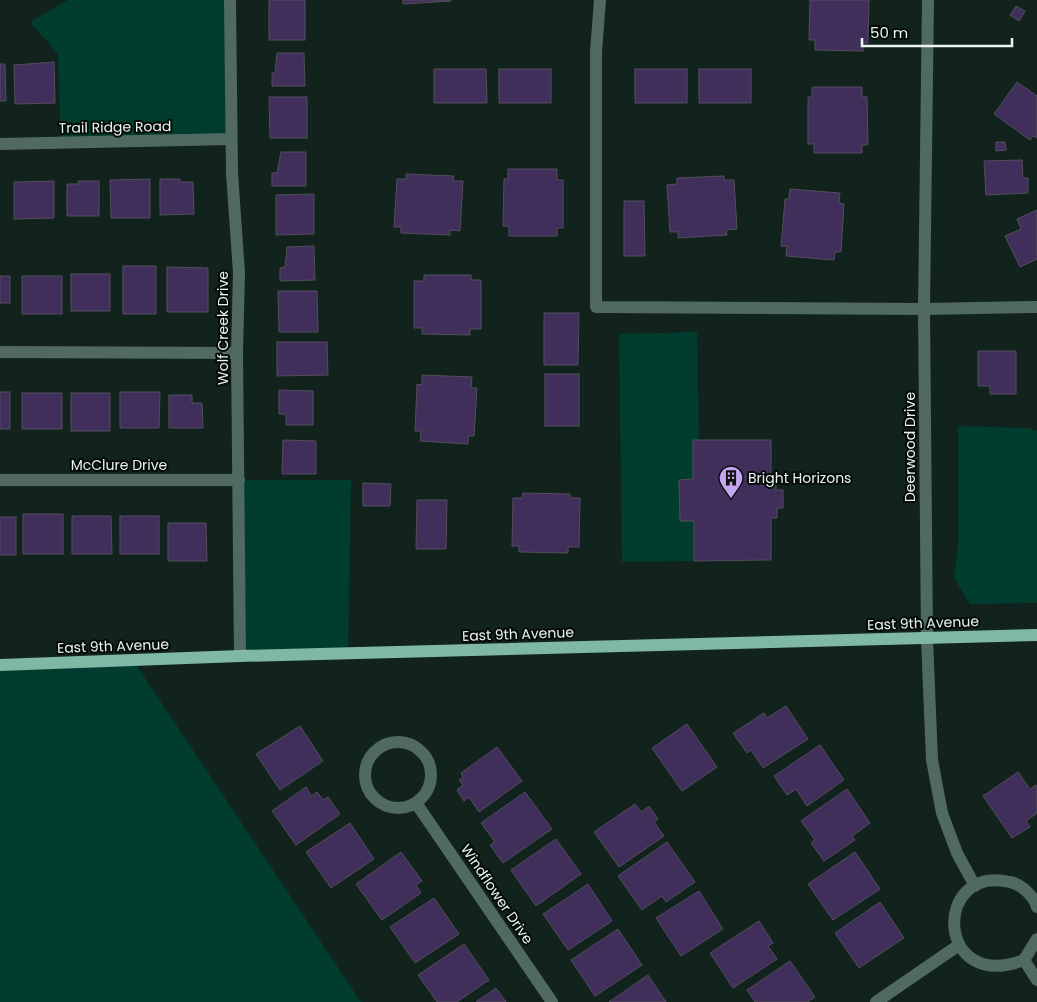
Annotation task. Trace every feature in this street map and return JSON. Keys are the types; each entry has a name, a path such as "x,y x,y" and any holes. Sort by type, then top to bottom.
{"main road":[{"name":"East 9th Avenue","path":"0,665 240,656 1037,635"}],"street":[{"name":"Wolf Creek Drive","path":"230,0 232,139 239,273 237,353 240,656"},
{"path":"600,0 596,52 596,307 924,309 1037,307"},
{"name":"Deerwood Drive","path":"928,0 924,309 927,639 932,760 942,812 957,853 975,886"},
{"name":"Trail Ridge Road","path":"0,144 232,139"},
{"path":"0,352 237,353"},
{"name":"McClure Drive","path":"0,480 239,480"},
{"path":"390,743 412,745 428,759 432,770 432,780 428,791 416,803 402,809 391,808 381,804 372,796 367,787 366,765 380,748 390,743"},
{"name":"Windflower Drive","path":"416,803 552,1002"},
{"path":"1035,899 1027,891 1014,883 999,880 984,881 962,897 955,909 953,923 959,945 971,958 983,965 997,967 1024,960 1037,939"},
{"path":"876,1002 959,945"},
{"path":"1024,960 1037,980"}],"green space":[{"path":"68,0 230,0 231,139 61,143 58,54 30,22"},
{"path":"697,332 699,440 693,440 693,479 679,480 680,521 694,521 694,561 622,562 619,334"},
{"path":"958,426 1028,428 1037,431 1037,603 970,604 954,578 958,546"},
{"path":"239,480 351,480 348,653 240,656"},
{"path":"133,660 361,1002 0,1002 0,665"}],"building":[{"path":"269,0 305,0 305,40 269,40"},
{"path":"403,0 451,0 451,1 403,4"},
{"path":"810,0 869,0 868,43 863,43 863,51 815,50 815,40 809,40"},
{"path":"1016,6 1025,11 1019,21 1010,15"},
{"path":"277,53 304,53 305,86 272,86 272,73 275,73"},
{"path":"54,62 55,103 15,104 14,65"},
{"path":"0,64 5,64 6,101 0,101"},
{"path":"434,69 486,69 487,103 434,103"},
{"path":"499,69 551,69 551,103 499,103"},
{"path":"635,69 687,69 687,103 635,103"},
{"path":"699,69 751,69 751,103 699,103"},
{"path":"1017,82 1037,96 1037,138 1033,136 1030,140 994,114"},
{"path":"812,87 862,87 862,97 867,97 868,145 862,145 862,153 814,153 814,144 808,144 808,97 812,97"},
{"path":"269,97 307,97 307,138 270,138"},
{"path":"996,142 1005,142 1006,150 996,151"},
{"path":"281,152 306,152 306,186 272,186 272,173 277,173"},
{"path":"1022,160 1023,178 1028,178 1028,193 986,195 984,161"},
{"path":"508,169 557,169 557,180 563,180 563,228 557,228 557,236 509,236 509,226 503,226 504,179 508,179"},
{"path":"406,174 454,176 453,181 463,181 460,231 450,230 450,235 401,233 401,227 394,227 397,179 406,179"},
{"path":"724,176 724,180 734,180 737,229 726,230 727,235 678,238 678,232 670,232 667,185 677,184 677,178"},
{"path":"150,179 150,218 111,218 110,180"},
{"path":"160,179 180,179 180,182 193,182 194,214 160,215"},
{"path":"54,181 54,218 14,219 14,182"},
{"path":"78,181 99,181 99,216 67,216 67,184 78,184"},
{"path":"790,189 840,193 839,203 844,204 841,252 835,252 834,260 786,256 787,246 781,246 785,199 789,199"},
{"path":"314,194 314,234 276,235 276,195"},
{"path":"624,201 644,201 645,256 624,256"},
{"path":"1037,210 1037,259 1020,267 1005,236 1021,229 1017,219"},
{"path":"314,246 315,280 280,281 280,268 285,267 287,247"},
{"path":"123,266 156,266 156,314 123,314"},
{"path":"167,267 208,268 208,312 167,312"},
{"path":"71,274 110,274 110,311 71,311"},
{"path":"424,275 471,275 471,280 481,280 481,329 470,329 470,335 422,334 422,328 414,328 414,281 424,281"},
{"path":"0,276 10,276 10,303 0,303"},
{"path":"22,276 62,276 62,314 22,314"},
{"path":"278,291 317,291 318,332 279,332"},
{"path":"544,313 579,313 578,365 544,365"},
{"path":"277,342 327,342 328,375 277,376"},
{"path":"978,351 1016,351 1016,394 990,394 990,386 978,386"},
{"path":"545,374 579,374 579,426 545,426"},
{"path":"422,375 472,377 471,388 477,388 474,436 468,436 468,444 420,441 421,431 415,431 417,384 422,385"},
{"path":"279,390 313,391 313,425 286,425 286,414 279,414"},
{"path":"0,392 10,392 10,429 0,429"},
{"path":"120,392 160,392 159,428 120,428"},
{"path":"22,393 62,393 62,429 22,429"},
{"path":"71,393 110,393 110,431 71,431"},
{"path":"169,395 192,395 192,403 202,403 203,428 169,428"},
{"path":"283,440 316,441 316,474 282,474"},
{"name":"Bright Horizons","path":"693,440 771,440 771,479 776,479 776,490 783,490 783,508 777,508 777,518 771,518 771,560 694,561 694,521 680,521 679,480 693,479"},
{"path":"363,483 391,484 390,506 363,506"},
{"path":"523,493 570,494 570,498 580,498 579,547 568,547 568,553 519,552 519,546 512,546 513,498 522,498"},
{"path":"417,500 447,500 446,549 416,549"},
{"path":"23,514 63,514 63,554 23,554"},
{"path":"72,516 111,516 112,554 72,554"},
{"path":"120,516 159,516 159,554 120,554"},
{"path":"0,517 16,517 16,555 0,555"},
{"path":"168,523 206,523 207,561 168,561"},
{"path":"786,706 808,739 763,768 751,750 747,753 733,733 764,713 767,718"},
{"path":"687,724 717,767 682,791 652,748"},
{"path":"300,726 323,761 280,790 256,754"},
{"path":"820,745 844,780 807,806 796,789 787,795 774,776"},
{"path":"497,747 522,781 479,812 469,797 464,801 457,790 463,785 459,780 463,777 461,773"},
{"path":"1018,772 1030,789 1036,785 1037,787 1037,813 1026,821 1030,827 1012,838 983,796"},
{"path":"306,787 311,796 317,792 323,800 328,797 340,814 296,845 272,811"},
{"path":"847,789 870,823 852,836 855,840 824,861 811,843 815,840 801,821"},
{"path":"525,792 552,829 503,863 490,845 495,842 481,823"},
{"path":"635,804 641,812 649,806 658,819 654,822 664,836 619,867 594,832"},
{"path":"350,823 374,859 331,888 306,852"},
{"path":"556,839 581,874 536,906 511,870"},
{"path":"667,842 695,882 666,902 662,896 642,910 618,876"},
{"path":"401,852 422,881 416,885 421,893 382,920 356,884"},
{"path":"855,852 880,889 833,920 808,884"},
{"path":"588,884 612,921 568,950 543,914"},
{"path":"699,891 723,929 681,956 656,918"},
{"path":"434,898 459,934 415,963 390,927"},
{"path":"880,902 904,938 859,968 835,933"},
{"path":"759,921 773,943 768,946 777,959 733,988 710,953"},
{"path":"618,929 642,965 595,996 571,960"},
{"path":"464,944 489,980 457,1002 437,1002 418,975"},
{"path":"790,961 815,997 808,1002 755,1002 747,990"},
{"path":"648,975 666,1002 609,1002"},
{"path":"496,988 506,1002 476,1002"}],"place":[{"name":"Bright Horizons","path":"731,499"}]}
